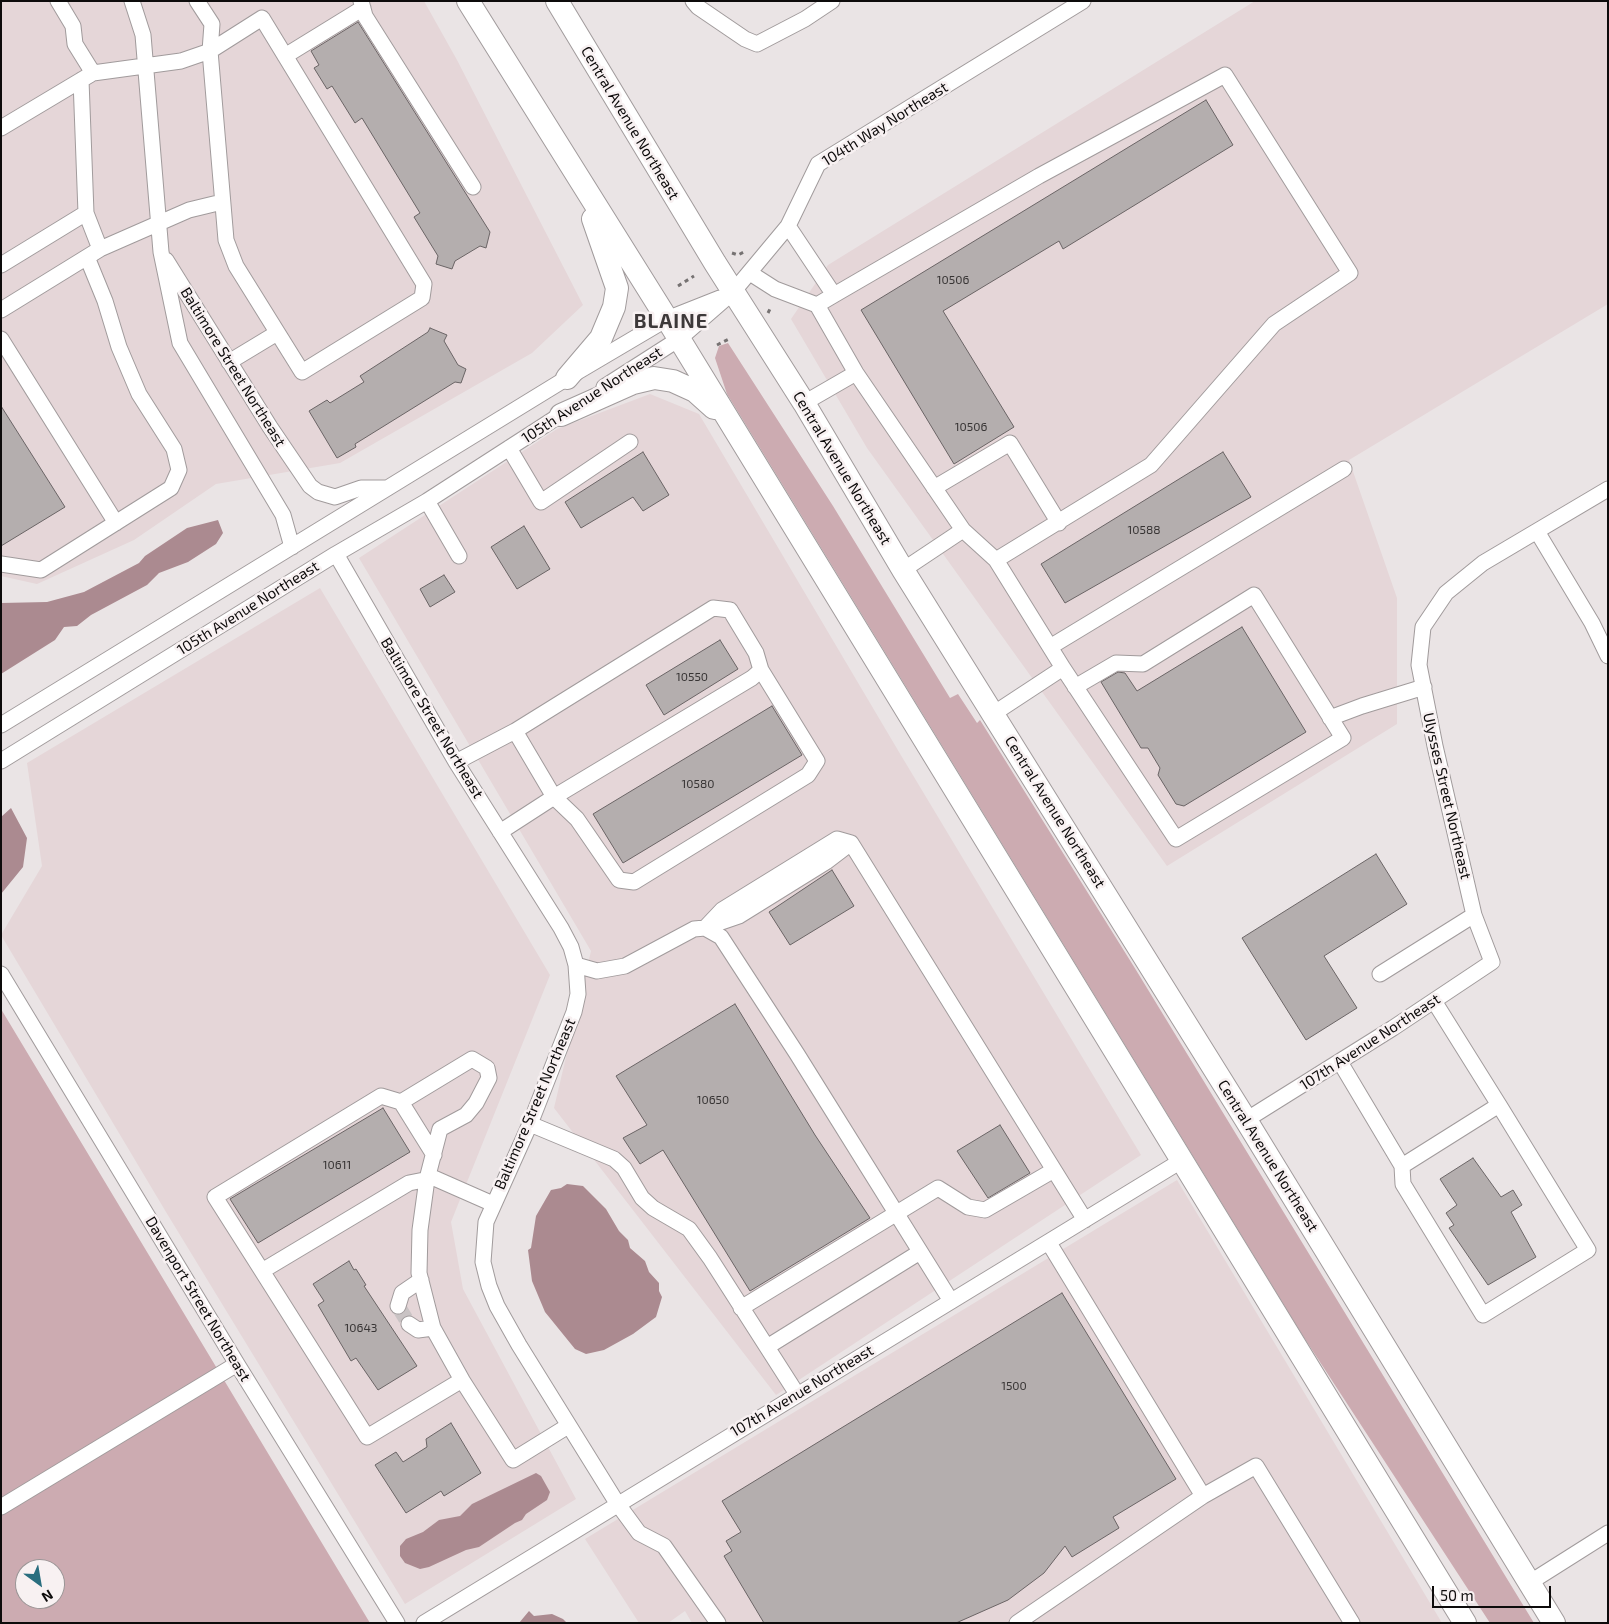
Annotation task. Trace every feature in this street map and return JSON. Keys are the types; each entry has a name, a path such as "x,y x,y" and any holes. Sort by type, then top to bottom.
{"highway":[{"path":"468,1 667,319 1465,1623"},
{"name":"Central Avenue Northeast","path":"557,1 733,292 804,403 903,570 1246,1120 1554,1623"},
{"path":"567,378 601,338 614,307 617,288 578,178"},
{"path":"561,415 633,383 654,378 674,381 695,391 731,424"}],"street":[{"path":"1,564 41,570 171,488 179,470 174,449 139,394 118,347 105,301 86,213 87,76 75,44 73,26 58,1"},
{"name":"Baltimore Street Northeast","path":"132,1 143,35 161,252 180,343 283,516 292,547"},
{"path":"1,128 87,76 181,61 210,51 262,18 424,284 422,298 302,372 236,266 226,240 210,51 212,24 197,1"},
{"path":"693,1 698,7 745,39 757,44 805,19 832,1"},
{"name":"104th Way Northeast","path":"733,292 788,226 818,164 1083,1"},
{"path":"285,56 362,4 365,16 473,187"},
{"path":"817,305 1040,176 1224,74 1350,274 1274,324 1151,465 996,560"},
{"path":"1,310 94,253 195,208 222,202"},
{"path":"1,265 86,213"},
{"path":"788,226 834,295"},
{"name":"Baltimore Street Northeast","path":"161,252 229,362 310,486 318,492 335,497 361,488 389,488"},
{"path":"750,273 775,289 817,305 856,373 963,530 996,560 1063,668 1176,839 1343,738 1254,595 1143,664 1116,663 1075,686"},
{"name":"105th Avenue Northeast","path":"1,725 567,378 667,319 733,292"},
{"name":"105th Avenue Northeast","path":"1,761 336,554 427,501 679,339 733,292"},
{"path":"229,362 277,333"},
{"path":"1,339 116,523"},
{"path":"804,403 856,373"},
{"path":"509,448 541,502 630,442"},
{"path":"934,488 1010,442 1059,523"},
{"path":"1050,647 1344,468"},
{"path":"1608,489 1538,533 1592,623 1608,656"},
{"path":"427,501 459,556"},
{"path":"903,570 963,530"},
{"name":"Ulysses Street Northeast","path":"1492,962 1474,915 1419,665 1423,627 1446,593 1483,563 1538,533"},
{"name":"Baltimore Street Northeast","path":"336,554 456,762 561,928 571,947 576,965 578,994 574,1012 530,1124 486,1222 483,1262 489,1286 497,1306 568,1426 617,1503 639,1533 664,1546 718,1623"},
{"path":"456,762 515,731 713,608 730,610 756,653 762,670 817,761 808,775 634,882 619,880 578,819 554,797 515,731"},
{"path":"993,714 1063,668"},
{"path":"1,713 91,670"},
{"path":"500,832 554,797 752,678 762,670"},
{"path":"1330,718 1424,687"},
{"path":"576,965 597,970 625,966 687,932 705,928 722,910 837,840 851,843 1085,1220"},
{"path":"1380,974 1474,915"},
{"path":"705,928 717,934 729,947 950,1301"},
{"name":"107th Avenue Northeast","path":"1246,1120 1340,1062 1492,962"},
{"name":"Davenport Street Northeast","path":"1,974 237,1364 397,1623"},
{"path":"1340,1062 1402,1166 1403,1184 1483,1315 1588,1250 1434,1001"},
{"path":"401,1102 472,1059 487,1068 488,1078 476,1103 466,1114 440,1129 427,1179 420,1230 421,1280 433,1328 462,1380 513,1460 568,1426"},
{"path":"434,1155 401,1102 381,1096 215,1197 367,1437 462,1380"},
{"path":"1402,1166 1498,1105"},
{"path":"530,1124 614,1159 624,1168 642,1198 653,1208 689,1230 710,1258 797,1394"},
{"name":"107th Avenue Northeast","path":"424,1623 617,1503 1049,1243 1181,1161"},
{"path":"741,1308 938,1188 968,1207 985,1210 1054,1170"},
{"path":"262,1271 409,1183 434,1178 493,1204"},
{"path":"1049,1243 1202,1496"},
{"path":"766,1347 920,1252"},
{"path":"398,1306 402,1293 421,1280"},
{"path":"409,1324 418,1330 433,1328"},
{"path":"1,1507 237,1364"},
{"path":"1017,1623 1202,1496 1256,1466 1352,1623"},
{"path":"1529,1583 1608,1533"}],"path":[{"path":"731,253 739,257 752,248"},
{"path":"678,286 694,276"},
{"path":"768,314 771,307"},
{"path":"717,344 728,338"}],"shaded area":[{"path":"1,1 424,1 457,60 583,305 532,353 340,463 216,484 134,540 37,584 1,576"},
{"path":"1255,1 1608,1 1608,304 1349,460 1397,598 1397,724 1167,866 867,448 791,319 828,265"},
{"path":"728,343 833,506 950,698 958,694 977,723 980,720 1136,970 1534,1623 1490,1623 1303,1336 727,394 715,358 719,346"},
{"path":"650,394 699,414 1141,1155 776,1395 554,1108 591,951 359,558 557,429"},
{"path":"218,520 223,533 216,544 188,562 159,573 147,585 91,615 77,626 64,627 55,640 1,674 1,603 47,602 84,592 139,563 145,556 187,528"},
{"path":"320,588 550,975 451,1222 463,1289 576,1499 405,1604 166,1212 1,935 42,866 27,763"},
{"path":"11,808 27,838 23,867 1,894 1,817"},
{"path":"1,1009 370,1623 1,1623"},
{"path":"1177,1180 1442,1623 692,1623 685,1611 668,1623 639,1623 585,1539"},
{"path":"567,1184 583,1186 606,1209 619,1231 628,1240 630,1248 645,1261 649,1272 659,1283 659,1291 662,1297 656,1317 633,1334 604,1350 586,1354 575,1349 545,1312 532,1281 528,1250 531,1248 536,1216 551,1190 561,1188"},
{"path":"536,1473 541,1476 550,1492 547,1500 526,1514 522,1520 479,1547 466,1550 429,1567 420,1569 405,1563 400,1556 400,1546 406,1539 423,1532 439,1520 460,1516 472,1504"},
{"path":"529,1611 534,1616 552,1614 567,1623 519,1623"}],"building":[{"path":"358,22 490,232 486,248 480,246 455,261 452,269 436,264 438,256 414,217 420,213 362,118 355,123 332,86 327,89 314,68 319,65 311,51"},
{"path":"1206,100 1233,145 1063,249 1059,241 943,311 1014,427 954,464 861,310"},
{"path":"430,328 447,335 444,341 458,365 466,369 461,383 455,382 355,444 356,447 337,458 309,411 327,400 330,403 364,382 360,376 428,332"},
{"path":"1,406 65,507 1,546"},
{"path":"643,452 669,495 643,511 633,497 581,528 565,502"},
{"path":"1223,452 1251,497 1065,603 1041,564"},
{"path":"524,526 550,569 517,589 491,547"},
{"path":"444,575 455,592 430,607 420,589"},
{"path":"1242,627 1306,732 1184,806 1176,804 1158,775 1160,768 1148,748 1141,748 1101,682 1118,672 1125,673 1137,691"},
{"path":"720,640 738,669 664,715 646,685"},
{"path":"772,706 802,755 623,863 593,814"},
{"path":"1376,854 1407,904 1324,956 1357,1008 1306,1040 1242,938"},
{"path":"832,870 854,906 790,945 769,912"},
{"path":"735,1004 815,1135 870,1218 750,1291 663,1150 640,1164 623,1138 647,1125 616,1076"},
{"path":"383,1108 410,1152 258,1243 230,1199"},
{"path":"1000,1125 1030,1173 988,1198 957,1151"},
{"path":"1473,1158 1501,1197 1513,1190 1522,1205 1511,1212 1536,1257 1488,1285 1449,1228 1454,1225 1446,1213 1457,1205 1440,1179"},
{"path":"349,1261 354,1270 356,1269 366,1285 364,1286 417,1366 378,1390 356,1358 351,1361 318,1305 324,1301 313,1284"},
{"path":"1062,1293 1176,1479 1113,1517 1119,1528 1072,1557 1065,1546 1044,1573 1008,1600 956,1623 764,1623 724,1556 732,1551 726,1541 741,1532 722,1501"},
{"path":"451,1423 481,1473 444,1496 441,1491 406,1513 375,1465 396,1452 403,1462 427,1447 426,1439"}],"tunnel":[{"path":"398,1306 409,1324"}],"district":[{"name":"BLAINE","path":"671,321"}]}
